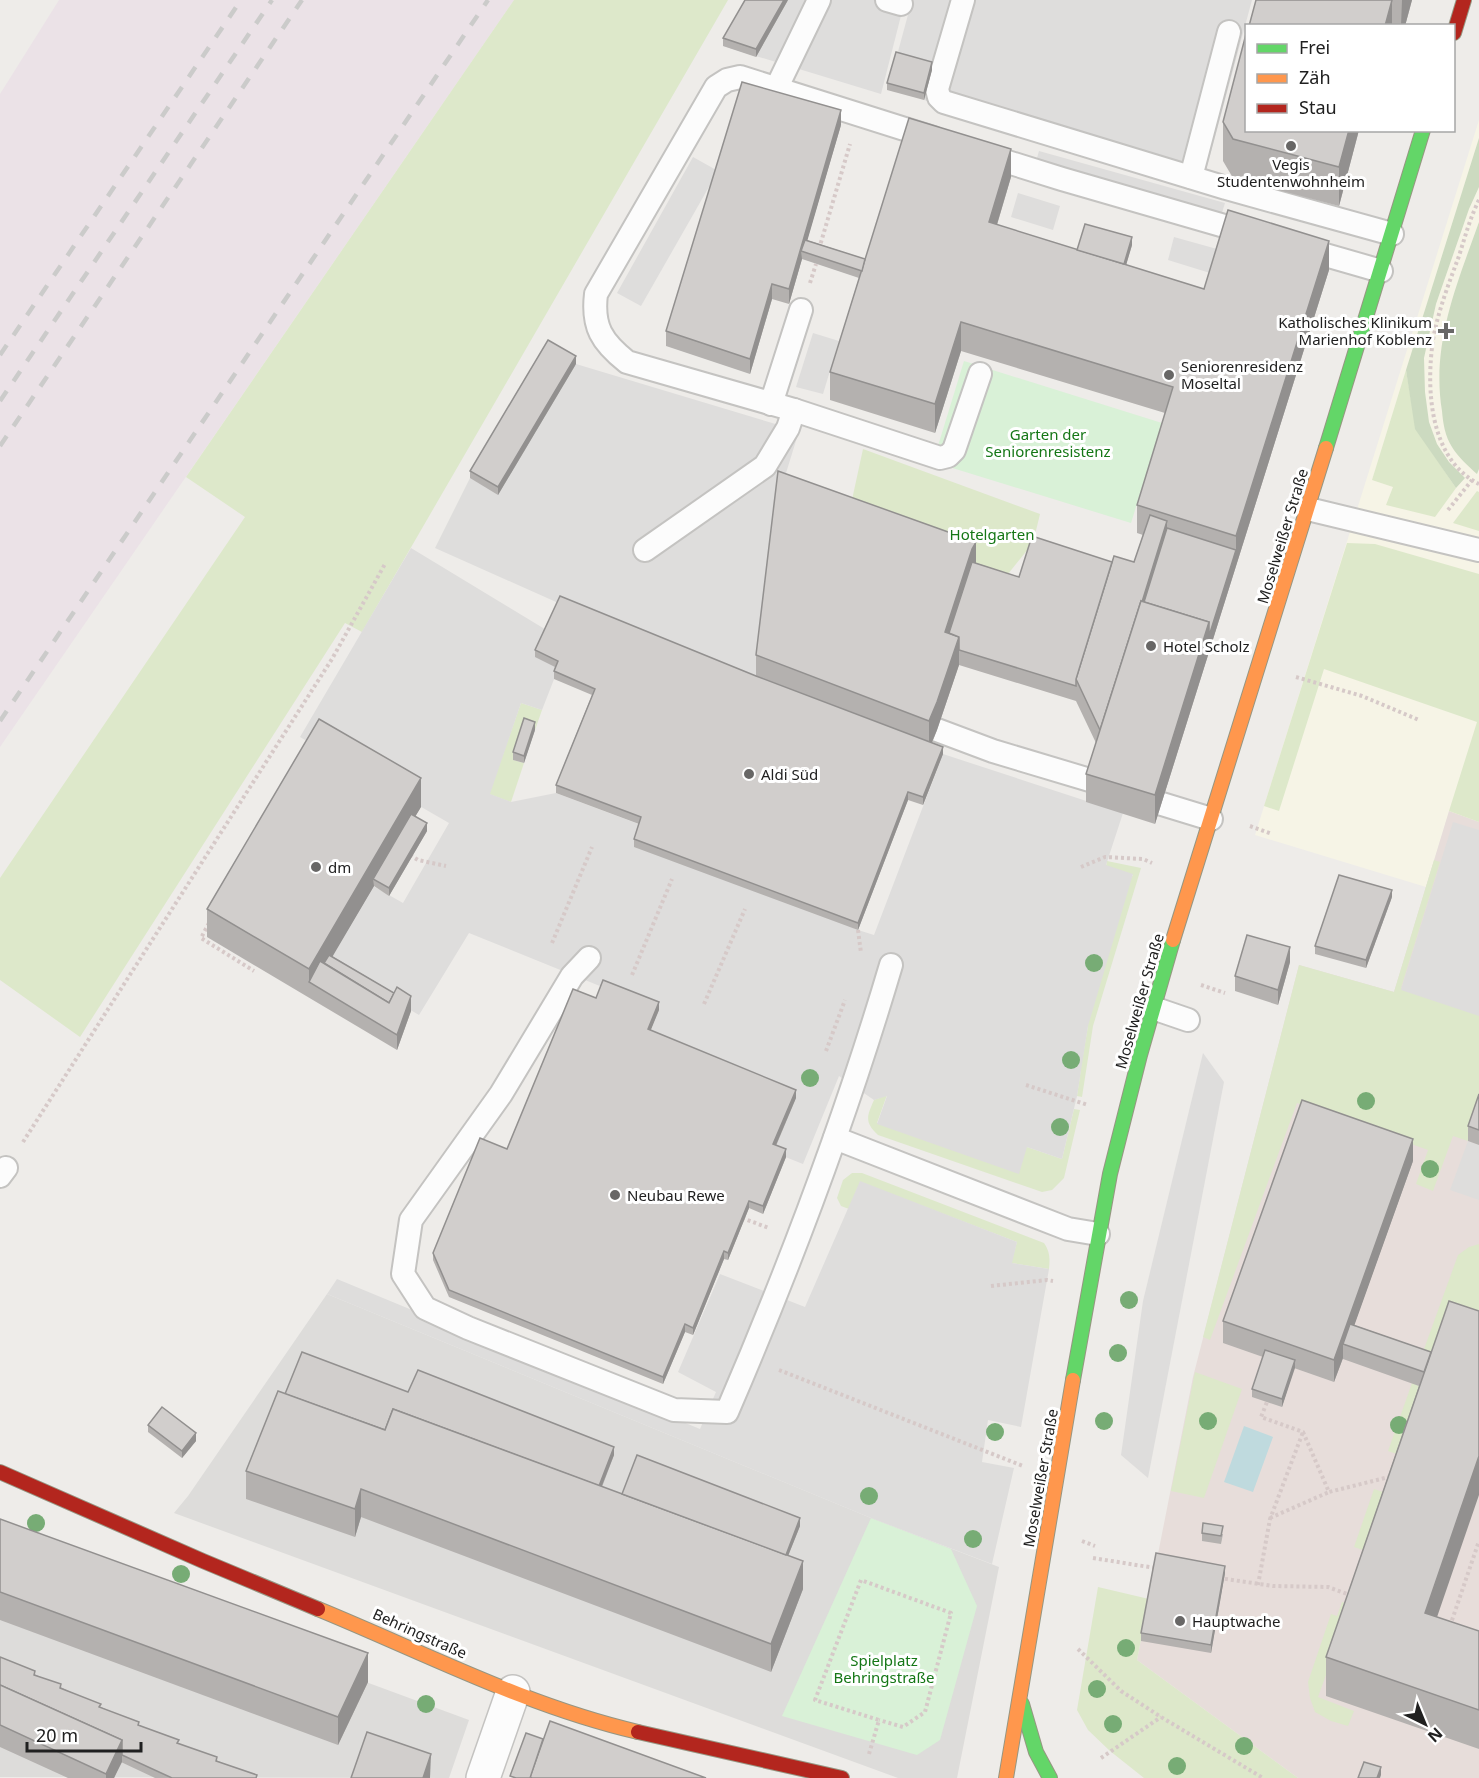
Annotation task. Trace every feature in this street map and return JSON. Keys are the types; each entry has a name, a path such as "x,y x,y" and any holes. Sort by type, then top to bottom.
{"street":[{"path":"1455,30 1464,0"},
{"name":"Moselweißer Straße","path":"1006,1778 1098,1234 1117,1140 1153,1008 1422,132"},
{"name":"Behringstraße","path":"0,1472 513,1692 604,1724 842,1778"},
{"path":"483,1778 513,1692"},
{"path":"1020,1696 1036,1752 1050,1778"}],"lane":[{"path":"776,89 819,0"},
{"path":"963,0 937,89 939,97 944,102 1191,177 1386,253"},
{"path":"1191,177 1229,32"},
{"path":"980,374 954,450 948,456 940,458 794,410 627,362 602,338 594,309 596,294 716,87 727,80 740,77 1062,179 1386,253"},
{"path":"771,404 801,310"},
{"path":"645,550 765,466 788,428 794,410"},
{"path":"1308,509 1479,550"},
{"path":"938,730 993,751 1093,781"},
{"path":"1161,804 1211,819"},
{"path":"589,958 572,976 501,1094 411,1220 403,1274 425,1308 468,1328 674,1410 727,1412 750,1359 835,1138 862,1064 891,965"},
{"path":"1153,1008 1188,1020"},
{"path":"835,1138 1068,1229 1098,1234"}],"path":[{"path":"819,251 859,114"},
{"path":"1479,200 1440,310 1430,364 1435,423 1441,443 1455,463 1479,484"},
{"path":"3,1172 326,669 385,564"},
{"path":"1296,677 1362,696 1419,720"},
{"path":"1250,826 1272,834"},
{"path":"552,943 592,847"},
{"path":"404,852 418,860 446,866"},
{"path":"1081,867 1105,857 1143,859 1152,863"},
{"path":"632,975 672,879"},
{"path":"704,1004 745,909"},
{"path":"213,918 201,938 254,971"},
{"path":"858,930 861,956"},
{"path":"1201,985 1225,993"},
{"path":"826,1051 846,998"},
{"path":"1026,1085 1089,1105"},
{"path":"738,1217 797,1239"},
{"path":"991,1286 1047,1280"},
{"path":"750,1359 1015,1463"},
{"path":"1270,1392 1261,1417 1304,1432 1329,1491"},
{"path":"1258,1585 1270,1519 1304,1432"},
{"path":"1270,1519 1329,1491 1395,1476 1402,1478"},
{"path":"1391,1486 1395,1476"},
{"path":"1450,1626 1479,1541"},
{"path":"1093,1558 1159,1568"},
{"path":"1214,1577 1258,1585 1328,1587 1353,1596"},
{"path":"861,1580 951,1613 925,1712 903,1727 879,1720 815,1700 861,1580"},
{"path":"1442,1624 1459,1630"},
{"path":"1078,1649 1121,1691 1161,1718 1263,1778"},
{"path":"1101,1758 1161,1718"},
{"path":"871,1743 879,1720"}],"shaded area":[{"path":"59,0 514,0 0,747 0,94"},
{"path":"749,0 905,0 881,94 723,46"},
{"path":"912,0 1252,0 1202,185 924,100 932,70 896,59"},
{"name":"Katholisches Klinikum Marienhof Koblenz","path":"1479,120 1479,822 1449,812 1426,887 1255,835"},
{"path":"1039,151 1225,203 1221,216 1035,165"},
{"path":"693,157 718,171 641,306 617,293"},
{"path":"1018,193 1060,206 1053,230 1011,217"},
{"path":"1174,237 1217,249 1210,273 1168,260"},
{"path":"813,333 839,341 823,394 796,387"},
{"path":"548,347 576,364 799,431 778,499 756,684 583,614 435,548 470,478"},
{"path":"411,548 548,631 558,669 542,710 521,703 490,794 511,802 556,793 641,825 858,930 874,935 943,754 1123,813 1106,865 1133,874 1088,1026 1077,1096 1062,1159 1027,1147 1019,1174 877,1124 887,1096 874,1100 839,1076 803,1164 773,1152 796,1098 648,1037 659,1010 469,933 419,1015 329,962 373,886 403,903 449,823 300,737"},
{"path":"1449,811 1479,822 1479,1778 1298,1778 1137,1660 1193,1377 1299,965 1394,992"},
{"path":"1453,822 1479,830 1479,1016 1401,990"},
{"path":"1203,1053 1224,1082 1148,1478 1121,1455 1143,1301"},
{"path":"1468,1141 1479,1145 1479,1200 1450,1190"},
{"path":"860,1181 1017,1242 1012,1263 1049,1269 1021,1427 988,1420 982,1462 1014,1468 992,1564 871,1518 327,1294 337,1279 700,1429 716,1392 678,1372 720,1274 805,1307"},
{"path":"327,1294 871,1518 999,1567 957,1778 898,1778 174,1513"},
{"path":"0,1547 469,1720 449,1778 0,1777"}],"green space":[{"path":"514,0 728,0 362,632 345,623 80,1037 0,980 0,878 245,517 186,477"},
{"path":"1479,138 1479,187 1436,304 1424,358 1429,422 1437,444 1449,462 1465,478 1456,488 1415,429 1406,370"},
{"path":"1479,222 1479,469 1477,474 1452,447 1445,429 1440,362 1448,315"},
{"name":"Garten der Seniorenresistenz","path":"964,361 1162,423 1131,523 933,462"},
{"path":"1406,370 1416,429 1456,488 1435,517 1386,505 1393,487 1372,480"},
{"name":"Hotelgarten","path":"863,449 1040,514 1033,543 1004,579 850,509"},
{"path":"1477,491 1479,492 1479,531 1453,523"},
{"path":"1347,543 1375,544 1479,574 1479,822 1449,811 1477,722 1324,669 1279,811 1264,806"},
{"path":"521,703 542,710 535,730 524,726 513,760 524,763 511,802 489,794"},
{"path":"1434,860 1440,862 1401,988 1479,1015 1479,1109 1468,1141 1453,1136 1433,1191 1416,1184 1428,1150 1297,1103 1210,1340 1203,1337 1299,965 1394,992"},
{"path":"1107,861 1141,868 1093,1026 1082,1097 1077,1096 1081,1069 1051,1048 1083,1055 1088,1026 1072,964 1133,875 1106,866"},
{"path":"887,1095 877,1123 1027,1147 1062,1159 1074,1109 1080,1110 1064,1178 1052,1190 1042,1192 878,1135 870,1126 868,1115 874,1100"},
{"path":"852,1173 862,1173 1044,1243 1049,1255 1049,1269 1011,1263 1017,1242 860,1182 849,1209 841,1206 837,1198 843,1180"},
{"path":"1479,1244 1479,1350 1419,1363 1458,1255 1469,1247"},
{"path":"1195,1372 1242,1389 1204,1498 1171,1491"},
{"path":"1412,1383 1431,1390 1408,1458 1388,1451"},
{"path":"1374,1489 1395,1496 1375,1554 1354,1547"},
{"name":"Spielplatz Behringstraße","path":"871,1518 951,1549 977,1606 940,1740 917,1755 782,1716"},
{"path":"1098,1587 1149,1599 1137,1660 1298,1778 1144,1778 1088,1730 1077,1710"},
{"path":"1342,1602 1357,1606 1342,1631 1318,1697 1354,1711 1348,1726 1331,1721 1315,1712 1308,1682 1331,1614 1337,1616"}],"water":[{"path":"1244,1426 1273,1437 1253,1492 1224,1482"}],"building":[{"path":"745,0 784,0 756,49 723,38"},
{"path":"1256,0 1392,0 1386,24 1250,24"},
{"path":"1245,38 1245,132 1348,132 1339,167 1233,139 1223,122"},
{"path":"896,52 932,62 924,93 887,83"},
{"path":"742,82 841,110 789,289 772,284 750,359 666,331"},
{"name":"Seniorenresidenz Moseltal","path":"909,118 1011,149 989,222 1204,289 1228,210 1329,241 1236,536 1137,505 1173,387 961,322 935,404 830,372"},
{"path":"1085,224 1132,237 1124,264 1077,250"},
{"path":"805,240 865,259 862,271 801,251"},
{"path":"548,340 576,356 498,487 470,471"},
{"path":"778,471 976,542 945,632 959,637 929,721 756,655"},
{"path":"1150,515 1167,521 1100,730 1076,679 1114,556 1134,562"},
{"path":"1167,528 1236,550 1209,636 1209,622 1144,602"},
{"path":"1032,536 1112,562 1076,679 1076,686 959,650 959,637 949,633 972,562 1019,577"},
{"name":"Aldi Süd","path":"560,596 756,676 943,747 923,797 908,792 858,923 634,839 641,817 556,785 595,689 554,671 558,661 535,650"},
{"path":"1141,601 1209,622 1155,795 1086,774"},
{"path":"524,718 535,722 524,756 513,752"},
{"name":"dm","path":"319,719 421,778 309,969 207,909"},
{"path":"411,814 427,823 389,888 373,879"},
{"path":"1339,875 1392,890 1366,960 1315,946"},
{"path":"1247,935 1290,947 1278,990 1235,976"},
{"path":"329,955 394,993 389,1003 324,963"},
{"path":"320,961 389,1003 397,987 411,996 397,1035 309,982"},
{"name":"Neubau Rewe","path":"603,980 659,1002 648,1029 796,1090 773,1144 786,1149 763,1206 749,1201 728,1253 724,1251 693,1328 685,1324 663,1377 449,1290 433,1253 480,1138 507,1149 573,989 596,998"},
{"path":"1479,1094 1479,1130 1468,1126"},
{"path":"1302,1100 1413,1139 1334,1360 1223,1321"},
{"path":"1449,1301 1479,1311 1479,1456 1425,1613 1479,1631 1479,1710 1326,1657"},
{"path":"1350,1324 1431,1352 1424,1372 1343,1344"},
{"path":"1265,1350 1295,1360 1282,1399 1252,1389"},
{"path":"302,1352 408,1392 418,1370 614,1447 599,1486 393,1409 385,1430 285,1394"},
{"path":"278,1391 385,1430 393,1409 803,1561 771,1644 361,1489 355,1509 246,1471"},
{"path":"162,1407 196,1433 182,1451 148,1425"},
{"path":"637,1455 800,1518 786,1555 622,1494"},
{"path":"0,1519 368,1653 338,1717 0,1592"},
{"path":"1203,1523 1223,1526 1221,1536 1202,1533"},
{"name":"Hauptwache","path":"1156,1553 1225,1566 1211,1645 1141,1633"},
{"path":"0,1657 35,1671 34,1675 61,1684 60,1688 101,1704 99,1707 179,1740 177,1743 217,1757 216,1761 257,1775 256,1778 172,1778 122,1755 122,1740 0,1685"},
{"path":"0,1685 122,1740 106,1774 0,1725"},
{"path":"550,1721 706,1778 532,1778 530,1777"},
{"path":"367,1732 431,1754 423,1778 351,1778"},
{"path":"526,1733 543,1739 530,1778 516,1778 510,1776"},
{"path":"1364,1762 1381,1767 1377,1778 1358,1778"}],"railway":[{"path":"0,355 241,0"},
{"path":"0,401 272,0"},
{"path":"0,446 302,0"},
{"path":"0,721 488,0"}],"traffic: fast":[{"path":"1326,448 1422,132"},
{"path":"1073,1380 1110,1174 1140,1055 1173,940"},
{"path":"1022,1704 1036,1752 1050,1778"}],"traffic: slow":[{"path":"1173,940 1326,448"},
{"path":"1006,1778 1073,1380"},
{"path":"318,1609 515,1693 596,1721 638,1732"}],"traffic: jam":[{"path":"1455,30 1464,0"},
{"path":"0,1472 318,1609"},
{"path":"638,1732 842,1778"}],"place":[{"name":"Vegis Studentenwohnheim","path":"1291,146"},
{"name":"Katholisches Klinikum Marienhof Koblenz","path":"1446,331"},
{"name":"Seniorenresidenz Moseltal","path":"1169,375"},
{"name":"Hotel Scholz","path":"1151,646"},
{"name":"Aldi Süd","path":"749,774"},
{"name":"dm","path":"316,867"},
{"name":"Neubau Rewe","path":"615,1195"},
{"name":"Hauptwache","path":"1180,1621"}]}
